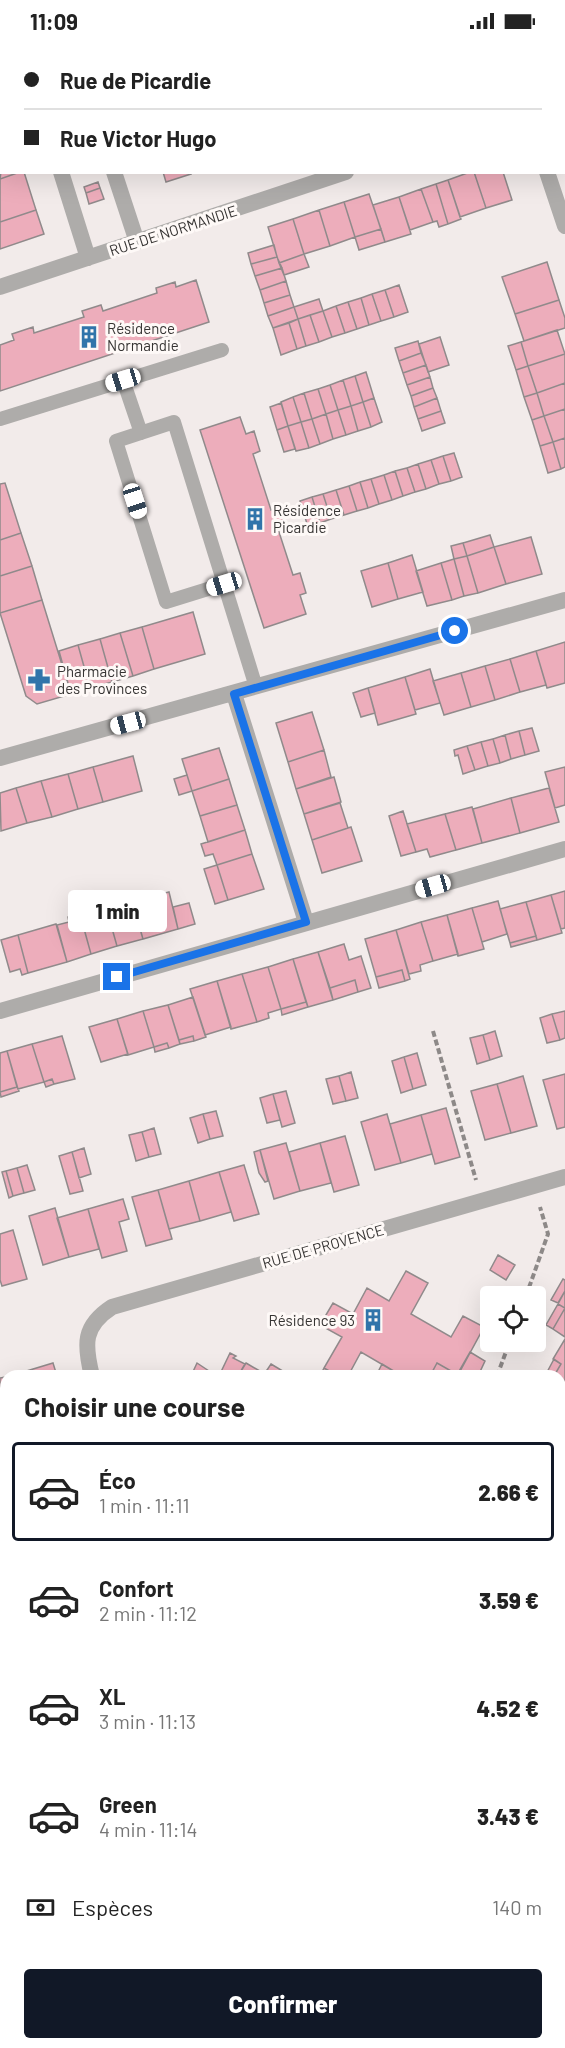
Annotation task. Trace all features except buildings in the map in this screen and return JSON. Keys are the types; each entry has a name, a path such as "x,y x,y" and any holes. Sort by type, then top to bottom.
{"street":[{"path":"62,174 88,258"},
{"path":"115,174 137,242"},
{"name":"RUE DE NORMANDIE","path":"0,287 340,174"},
{"path":"548,174 565,226"},
{"path":"0,758 565,600"},
{"path":"234,694 306,922"},
{"path":"0,1011 565,849"},
{"name":"RUE DE PROVENCE","path":"91,1370 87,1347 90,1329 104,1312 124,1302 565,1177"}],"lane":[{"path":"0,419 222,350"},
{"path":"123,380 141,433"},
{"path":"224,584 166,602 116,441 174,422 256,687"}],"path":[{"path":"433,1031 482,1201"},
{"path":"530,1286 548,1234 533,1186"},
{"path":"499,1370 506,1352"}],"place":[{"name":"Résidence Normandie","path":"89,337"},
{"name":"Résidence Picardie","path":"255,519"},
{"name":"Pharmacie des Provinces","path":"39,680"},
{"name":"Résidence 93","path":"373,1320"}],"route":[{"path":"117,977 306,922 234,694 455,631"}]}
